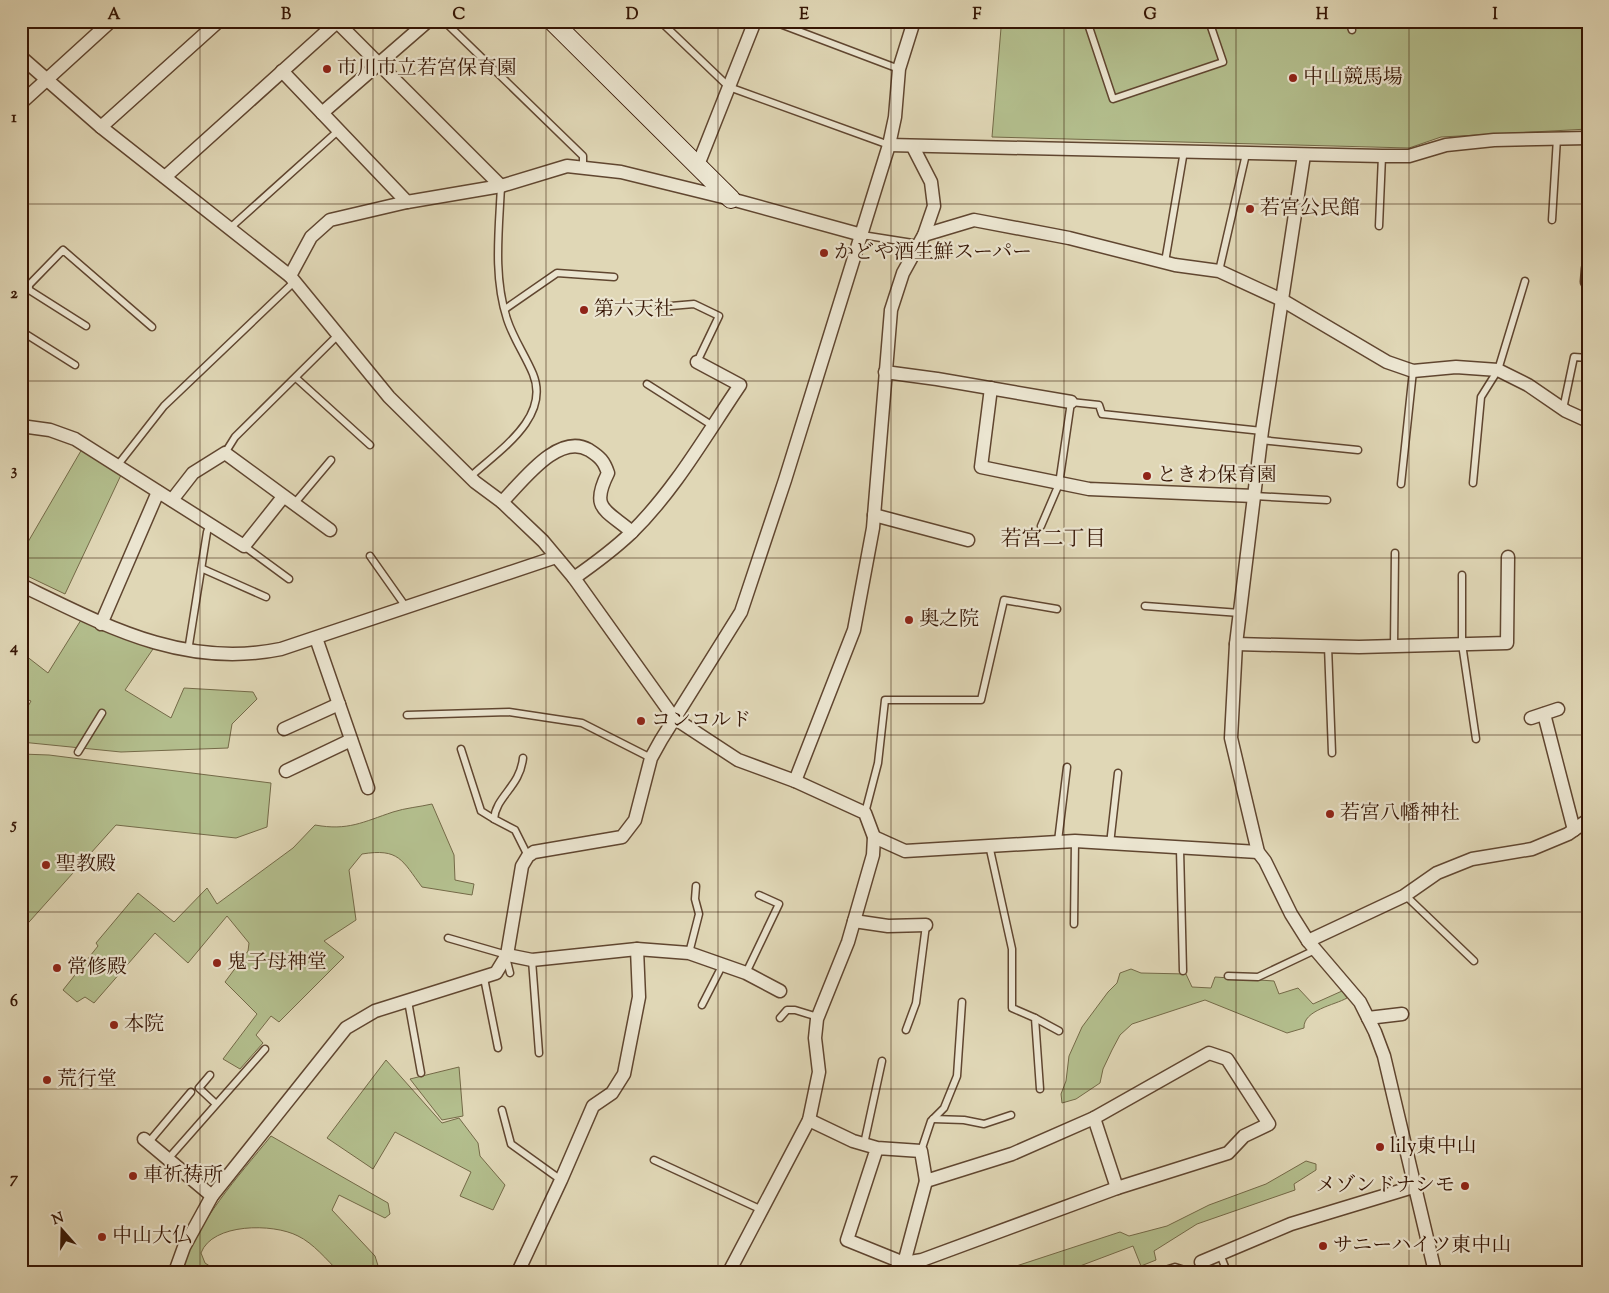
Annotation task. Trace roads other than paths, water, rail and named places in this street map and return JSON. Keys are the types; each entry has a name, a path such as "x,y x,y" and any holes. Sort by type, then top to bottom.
{"street":[{"path":"21,103 111,21"},
{"path":"101,127 219,21"},
{"path":"322,113 380,65 428,21"},
{"path":"552,21 731,198"},
{"path":"698,165 755,21"},
{"path":"174,1272 184,1247 212,1196 346,1028 375,1010 496,973 506,956 522,866 528,856 534,852 622,837 635,820 652,758 674,718 741,612 786,480 889,145 895,117 899,69 914,21"},
{"path":"165,177 336,22 501,186"},
{"path":"21,57 101,127 292,279 389,397 470,477 502,502 544,541 574,578 674,718 738,760 795,781 865,813 874,837 873,855 848,942 818,1017 815,1038 819,1072 809,1120 729,1272"},
{"path":"282,71 408,202"},
{"path":"889,145 1409,156 1446,145 1557,138 1588,138"},
{"path":"795,781 854,630 874,515 891,310 903,273 921,239 934,206 931,182 914,147"},
{"path":"1304,155 1254,496 1236,644 1231,738 1258,852 1265,861 1291,914 1312,945 1360,1002 1384,1056 1413,1187 1434,1270"},
{"path":"292,279 311,237 330,220 408,202 501,186 567,166 621,172 731,198 862,235"},
{"path":"921,239 974,220 1069,238 1165,262 1220,271 1282,300 1387,362 1413,371 1456,367 1498,370 1528,385 1563,409 1588,421"},
{"path":"1587,282 1588,269"},
{"path":"574,578 605,556 632,532 678,478 740,385 697,362"},
{"path":"886,372 1072,402"},
{"path":"992,388 981,467 1089,489 1254,496"},
{"path":"21,426 50,430 75,439 244,546 283,497"},
{"path":"502,502 550,454 562,448 583,447 602,458 606,466 608,473 599,490 598,498 601,506 632,532"},
{"path":"172,500 193,473 225,453 293,505 330,530"},
{"path":"101,624 158,492"},
{"path":"874,515 968,540"},
{"path":"21,585 101,624 152,643 188,651 255,654 281,649 316,638 556,557"},
{"path":"1236,644 1394,646 1507,643 1508,557"},
{"path":"316,638 368,788"},
{"path":"284,729 339,704"},
{"path":"1531,718 1558,709"},
{"path":"1544,714 1574,830"},
{"path":"286,771 351,740"},
{"path":"1312,945 1405,895 1437,873 1472,859 1532,849 1574,830 1588,820"},
{"path":"874,837 905,851 1075,841 1180,849 1258,852"},
{"path":"854,922 888,926 926,926"},
{"path":"506,956 532,960 637,949 689,953 746,973 780,990"},
{"path":"518,1272 562,1180 593,1106 612,1093 624,1074 639,997 637,949"},
{"path":"1368,1018 1402,1014"},
{"path":"877,1148 847,1240 901,1261 922,1260 1117,1188 1228,1152 1244,1136 1269,1124 1227,1058 1209,1052 1094,1118 1012,1154 926,1181"},
{"path":"1094,1118 1117,1188"},
{"path":"809,1120 877,1148 921,1152 926,1181 901,1261"},
{"path":"146,1141 212,1196"},
{"path":"1201,1262 1291,1224 1413,1187"}],"lane":[{"path":"444,21 583,156 583,167"},
{"path":"660,21 729,87 889,145"},
{"path":"772,21 899,69"},
{"path":"1087,21 1113,100 1223,62 1209,21"},
{"path":"1349,21 1352,30"},
{"path":"230,228 339,130"},
{"path":"1552,220 1557,138"},
{"path":"1165,262 1184,151"},
{"path":"1220,271 1246,154"},
{"path":"1379,226 1382,156"},
{"path":"470,477 517,434 530,418 538,388 507,320 498,278 501,186"},
{"path":"862,235 921,239"},
{"path":"86,326 24,286 62,250 152,327"},
{"path":"505,309 557,273 614,277"},
{"path":"117,466 164,406 292,279"},
{"path":"1473,483 1481,397 1498,370 1525,281"},
{"path":"659,308 694,304 719,316 697,362"},
{"path":"21,331 75,365"},
{"path":"225,453 235,436 338,335"},
{"path":"1563,409 1574,357 1588,358"},
{"path":"1401,484 1413,371"},
{"path":"296,378 370,446"},
{"path":"647,384 713,426"},
{"path":"1041,526 1059,484 1072,402 1099,405 1102,414 1358,450"},
{"path":"293,505 331,460"},
{"path":"1254,496 1327,500"},
{"path":"188,651 207,532 210,524"},
{"path":"244,546 289,579"},
{"path":"1394,646 1395,553"},
{"path":"370,556 406,607"},
{"path":"202,569 266,597"},
{"path":"1462,575 1462,644 1476,739"},
{"path":"865,813 878,763 885,700 981,700 1004,600 1056,609"},
{"path":"1145,606 1240,613"},
{"path":"1328,646 1332,753"},
{"path":"78,752 102,712"},
{"path":"407,715 509,712 582,723 652,758"},
{"path":"461,749 481,811 515,830 528,856"},
{"path":"494,819 495,810 522,773 523,758"},
{"path":"1058,841 1067,767"},
{"path":"1110,844 1118,773"},
{"path":"1074,924 1075,841"},
{"path":"989,846 1012,949 1012,1008 1059,1031"},
{"path":"1180,849 1183,971"},
{"path":"689,953 699,914 695,899 696,886"},
{"path":"746,973 779,904 760,895"},
{"path":"1405,895 1474,961"},
{"path":"906,1030 916,1003 926,926"},
{"path":"448,938 506,956 510,973"},
{"path":"1228,976 1258,977 1312,945"},
{"path":"532,960 539,1053"},
{"path":"702,1005 723,964"},
{"path":"484,978 498,1048"},
{"path":"407,999 422,1073"},
{"path":"921,1152 933,1119 944,1108 957,1076 962,1002"},
{"path":"780,1018 787,1010 795,1010 818,1017"},
{"path":"1035,1018 1040,1089"},
{"path":"168,1159 265,1049"},
{"path":"864,1144 882,1061"},
{"path":"210,1075 199,1088 216,1104"},
{"path":"146,1141 191,1092"},
{"path":"502,1110 511,1144 562,1180"},
{"path":"933,1119 964,1120 984,1124 1011,1115"},
{"path":"654,1160 762,1210"},
{"path":"1220,1254 1227,1272"},
{"path":"891,1272 901,1261"},
{"path":"1159,1272 1175,1267 1191,1272"},
{"path":"1420,1272 1434,1270"}],"place":[{"name":"市川市立若宮保育園","path":"327,69"},
{"name":"中山競馬場","path":"1293,78"},
{"name":"若宮公民館","path":"1250,209"},
{"name":"かどや酒生鮮スーパー","path":"824,253"},
{"name":"第六天社","path":"584,310"},
{"name":"ときわ保育園","path":"1147,476"},
{"name":"奥之院","path":"909,620"},
{"name":"コンコルド","path":"641,721"},
{"name":"若宮八幡神社","path":"1330,814"},
{"name":"聖教殿","path":"46,865"},
{"name":"鬼子母神堂","path":"217,963"},
{"name":"常修殿","path":"57,968"},
{"name":"本院","path":"114,1025"},
{"name":"荒行堂","path":"47,1080"},
{"name":"lily東中山","path":"1380,1147"},
{"name":"車祈祷所","path":"133,1176"},
{"name":"メゾンドナシモ","path":"1465,1186"},
{"name":"中山大仏","path":"102,1237"},
{"name":"サニーハイツ東中山","path":"1323,1246"}],"district":[{"name":"若宮二丁目","path":"1053,540"}]}
